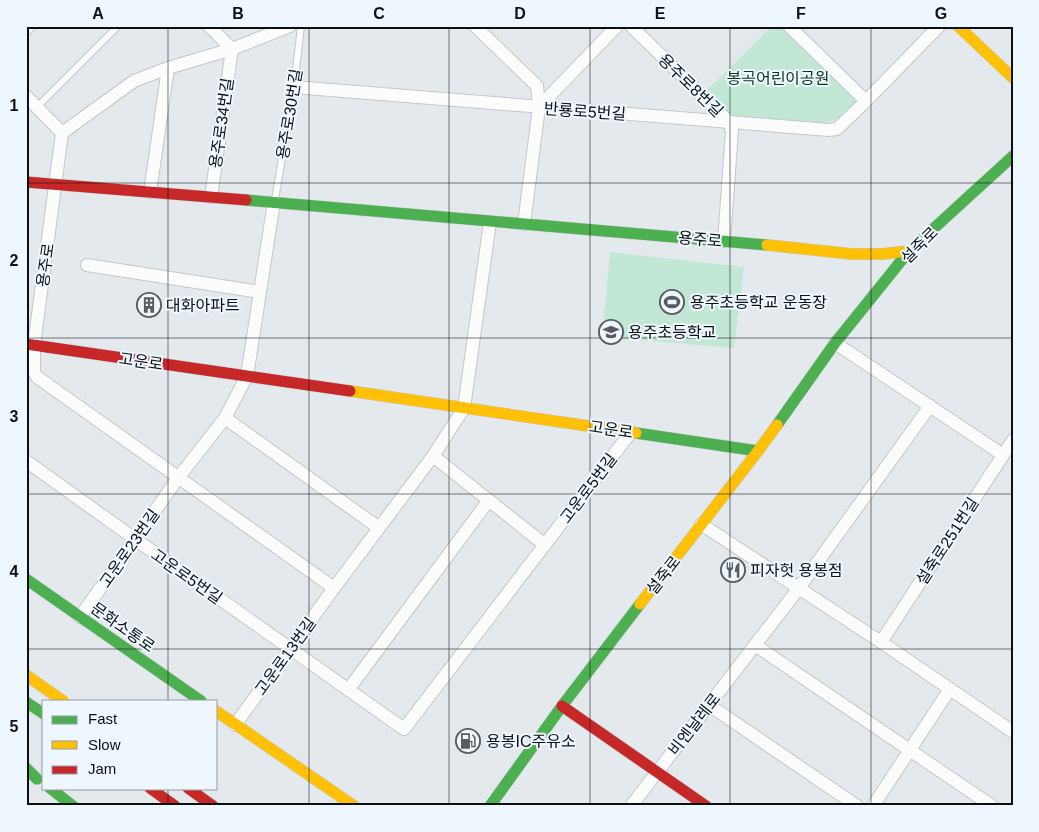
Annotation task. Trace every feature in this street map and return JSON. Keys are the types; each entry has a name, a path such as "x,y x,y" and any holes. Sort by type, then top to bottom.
{"main road":[{"path":"958,26 1013,78"},
{"name":"설죽로","path":"490,806 562,706 758,451 835,343 909,252 1013,156"},
{"name":"용주로","path":"26,182 274,202 852,254 909,252"},
{"name":"고운로","path":"30,345 758,451"},
{"name":"문화소통로","path":"26,579 200,700"},
{"path":"26,675 62,700"},
{"path":"26,702 42,713"},
{"name":"비엔날레로","path":"562,706 706,806"},
{"path":"218,712 354,806"},
{"path":"26,770 40,781"},
{"path":"53,790 73,806"},
{"path":"153,790 175,806"},
{"path":"191,790 213,806"}],"street":[{"path":"209,26 232,48 290,26"},
{"path":"475,26 537,86 539,107 524,224"},
{"path":"539,107 617,26"},
{"name":"용주로8번길","path":"631,26 729,122 732,131 724,242"},
{"path":"788,26 866,101"},
{"name":"반룡로5번길","path":"294,87 829,130 837,129 939,26"},
{"name":"용주로34번길","path":"62,133 134,81 232,48 211,197"},
{"path":"150,192 168,68"},
{"path":"26,96 62,133 56,185"},
{"name":"용주로","path":"30,345 56,185"},
{"path":"247,376 274,202"},
{"path":"464,408 490,222"},
{"path":"87,265 260,292"},
{"path":"835,343 1002,455"},
{"path":"30,345 34,372 37,377 334,588"},
{"name":"고운로23번길","path":"80,617 178,478 224,418 247,376"},
{"path":"930,406 755,646 992,806"},
{"name":"고운로13번길","path":"235,724 334,588 434,456 464,408"},
{"path":"224,418 380,528"},
{"name":"고운로5번길","path":"26,461 404,729 631,432"},
{"name":"설죽로251번길","path":"881,642 1013,440"},
{"path":"434,456 545,545"},
{"path":"348,690 489,500"},
{"path":"701,524 881,642 1013,732"},
{"name":"비엔날레로","path":"631,806 755,646"},
{"path":"873,806 950,689"},
{"path":"709,705 856,806"}],"lane":[{"path":"37,108 118,26"},
{"name":"용주로30번길","path":"274,202 294,87 301,26"}],"green space":[{"name":"봉곡어린이공원","path":"772,26 785,26 859,100 839,118 824,123 730,117 705,92"},
{"name":"용주초등학교 운동장","path":"610,252 744,267 734,348 602,337"}],"traffic: fast":[{"path":"777,425 835,343 909,251 1013,156"},
{"path":"246,200 767,245"},
{"path":"636,433 758,451"},
{"path":"26,579 200,700"},
{"path":"490,806 562,706 640,604"},
{"path":"26,702 42,713"},
{"path":"26,768 37,779"},
{"path":"53,790 73,806"}],"traffic: slow":[{"path":"958,26 1013,78"},
{"path":"767,245 852,254 882,254 909,251"},
{"path":"350,391 636,433"},
{"path":"640,604 777,425"},
{"path":"26,675 62,700"},
{"path":"218,712 354,806"}],"traffic: jam":[{"path":"26,182 246,200"},
{"path":"26,344 350,391"},
{"path":"562,706 706,806"},
{"path":"153,790 175,806"},
{"path":"191,790 213,806"}],"place":[{"name":"용주초등학교 운동장","path":"672,302"},
{"name":"대화아파트","path":"149,305"},
{"name":"용주초등학교","path":"611,332"},
{"name":"피자헛 용봉점","path":"733,570"},
{"name":"용봉IC주유소","path":"468,741"}]}
